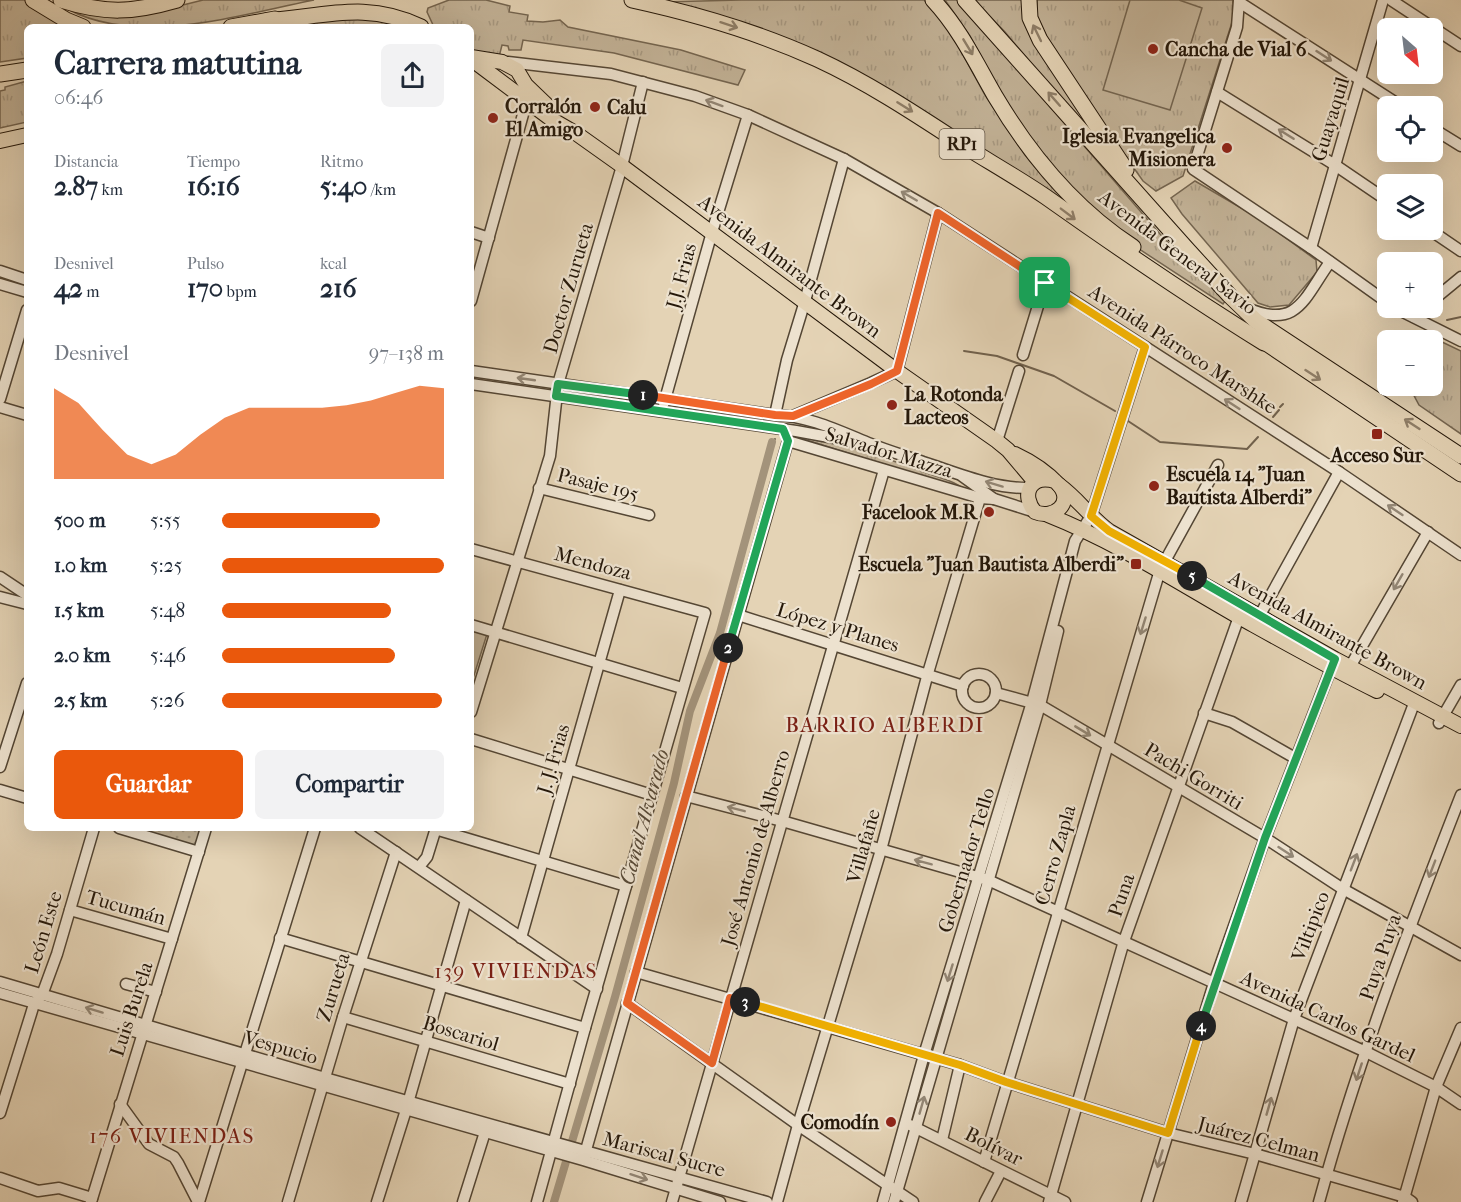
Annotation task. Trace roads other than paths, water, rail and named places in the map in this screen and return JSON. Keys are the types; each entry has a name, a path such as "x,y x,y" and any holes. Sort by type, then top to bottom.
{"highway":[{"path":"33,0 75,24"},
{"path":"61,0 113,11 139,9 177,0"},
{"path":"248,24 363,0"},
{"name":"RP1","path":"632,0 744,30 791,48 856,78 1045,197 1157,275 1264,343"},
{"name":"Avenida General Savio","path":"933,0 963,40 1014,127 1037,158 1067,191 1122,240 1179,279 1264,343 1461,476"},
{"path":"965,0 1148,206"},
{"path":"1029,0 1030,18 1040,40 1148,206"},
{"path":"266,21 350,10 376,10 414,24"},
{"path":"3,72 24,64"},
{"path":"3,72 24,70"},
{"name":"Avenida General Savio","path":"1148,206 1239,305 1266,329 1458,453"}],"main road":[{"name":"Avenida Párroco Marshke","path":"474,61 506,64"},
{"path":"474,62 551,119 577,134"},
{"path":"506,86 502,81 506,64 516,70 532,92 577,134"},
{"path":"0,133 24,128"},
{"name":"Avenida Almirante Brown","path":"577,134 897,371 1035,466 1073,495 1091,516 1109,531 1162,565 1347,671 1441,719 1461,726"},
{"path":"0,141 24,136"},
{"path":"1003,446 1032,485"},
{"path":"1043,480 1057,483 1063,496 1061,506 1054,513 1042,513 1028,503 1027,495 1032,485 1043,480"},
{"name":"Avenida Almirante Brown","path":"1042,513 1084,529 1162,565"},
{"name":"Avenida Almirante Brown","path":"1441,719 1461,735"}],"street":[{"name":"Guayaquil","path":"1311,248 1383,0"},
{"path":"1391,0 1461,46"},
{"path":"1377,295 1193,169 1237,27 1239,1 1386,96"},
{"name":"Avenida Párroco Marshke","path":"506,64 590,70 695,96 748,115 844,159 938,213 1339,472 1461,555"},
{"name":"Doctor Zurueta","path":"474,702 549,456 558,384 622,166 643,82"},
{"path":"1217,92 1377,194"},
{"path":"474,290 526,100"},
{"name":"J.J. Frias","path":"662,412 712,232 748,115"},
{"path":"1443,135 1461,146"},
{"path":"775,415 787,360 844,159"},
{"path":"793,416 897,371 938,213"},
{"path":"474,233 489,238"},
{"path":"1443,239 1461,251"},
{"path":"1239,305 1264,315 1282,316 1298,308 1330,262"},
{"path":"0,272 24,279"},
{"path":"1443,292 1461,277"},
{"path":"1023,355 1045,283"},
{"path":"0,284 24,291"},
{"path":"1416,318 1461,341"},
{"path":"0,399 24,320"},
{"name":"Gobernador Tello","path":"911,1126 936,1058 984,878 1036,704 1076,541 1091,516 1145,347"},
{"path":"474,371 793,416 848,433 871,444 960,474 1005,487 1032,485"},
{"path":"1003,446 1019,371"},
{"path":"474,384 871,444"},
{"path":"0,407 24,414"},
{"path":"552,1147 584,1156 788,441 783,429"},
{"name":"Salvador Mazza","path":"788,441 980,498 994,499"},
{"name":"Cerro Zapla","path":"984,1161 1162,565 1218,465"},
{"name":"José Antonio de Alberro","path":"672,1202 884,470"},
{"path":"1257,620 1339,472"},
{"path":"960,474 994,499 1042,513"},
{"name":"Pasaje 195","path":"539,488 649,515"},
{"name":"Villafañe","path":"777,1202 881,850 928,673 980,498"},
{"path":"1347,671 1428,532"},
{"name":"Mendoza","path":"474,550 705,613 682,688"},
{"path":"0,577 24,593"},
{"name":"J. J. Frias","path":"521,938 620,590"},
{"path":"0,597 24,603"},
{"name":"Puna","path":"1051,1198 1124,941 1241,611"},
{"name":"López y Planes","path":"738,615 928,673 963,686"},
{"path":"474,626 682,688 537,1202"},
{"path":"1147,1202 1214,983 1265,838 1333,663"},
{"path":"974,675 985,675 994,682 996,693 994,699 986,706 974,707 965,701 963,686 965,681 974,675"},
{"path":"1441,719 1461,685"},
{"path":"0,767 24,692"},
{"name":"Pachi Gorriti","path":"996,693 1036,704 1265,838 1343,889 1461,955"},
{"name":"Viltipico","path":"1241,1202 1294,1019 1414,705"},
{"path":"1204,713 1232,722 1295,758"},
{"path":"474,740 652,795"},
{"path":"0,790 24,797"},
{"name":"Puya Puya","path":"1319,1202 1365,1052 1461,795"},
{"name":"Avenida Carlos Gardel","path":"686,796 782,820 984,878 1365,1052 1436,1086 1461,1104"},
{"name":"León Este","path":"0,1113 34,1004 42,995 93,831"},
{"path":"129,831 199,852"},
{"name":"Luis Burela","path":"91,1200 205,831"},
{"path":"198,1202 314,831"},
{"path":"364,831 597,989"},
{"path":"419,867 427,857 435,831"},
{"path":"443,831 626,886"},
{"name":"Zurueta","path":"288,1202 360,960 396,852"},
{"name":"Gobernador Tello","path":"883,1202 893,1193 911,1126 924,1055 984,878"},
{"path":"377,1202 466,900"},
{"name":"Tucumán","path":"70,910 172,939"},
{"path":"280,938 585,1028"},
{"path":"636,972 924,1055"},
{"name":"Vespucio","path":"0,982 144,1030 552,1147"},
{"path":"126,984 156,992"},
{"name":"Vespucio","path":"0,993 34,1004 144,1030"},
{"path":"627,1003 893,1193 913,1202"},
{"name":"Boscariol","path":"343,1017 570,1084"},
{"path":"1407,1200 1436,1086 1460,1031"},
{"name":"Juárez Celman","path":"924,1055 1168,1133 1255,1154 1407,1200"},
{"path":"942,1140 960,1065"},
{"path":"120,1104 149,1144 174,1157 198,1202"},
{"name":"Vespucio","path":"407,1106 485,1132 552,1147"},
{"name":"Bolívar","path":"911,1126 984,1161 1051,1198 1065,1202"},
{"path":"463,1202 485,1132"},
{"name":"Mariscal Sucre","path":"584,1156 680,1176 767,1202"},
{"name":"Mariscal Sucre","path":"584,1156 720,1202"},
{"path":"985,1202 1001,1171"},
{"path":"0,1178 38,1191 59,1188 91,1200"}],"waterway":[{"path":"1447,320 1461,317"},
{"path":"964,351 997,356 1054,376 1115,411"},
{"path":"1280,407 1283,404"},
{"path":"1273,417 1279,410"},
{"path":"1128,421 1160,442 1247,449 1258,437"},
{"name":"Canal Alvarado","path":"772,442 775,439"},
{"name":"Canal Alvarado","path":"554,1202 615,997 674,783 690,711 720,633 772,442"}],"place":[{"name":"Cancha de Vial 6","path":"1153,49"},
{"name":"Calu","path":"595,107"},
{"name":"Corralón El Amigo","path":"493,118"},
{"name":"Iglesia Evangelica Misionera","path":"1227,148"},
{"name":"La Rotonda Lacteos","path":"892,405"},
{"name":"Acceso Sur","path":"1377,434"},
{"name":"Escuela 14 \"Juan Bautista Alberdi\"","path":"1154,486"},
{"name":"Facelook M.R","path":"989,512"},
{"name":"Escuela \"Juan Bautista Alberdi\"","path":"1136,564"},
{"name":"Comodín","path":"891,1122"}],"district":[{"name":"BARRIO ALBERDI","path":"885,725"},
{"name":"139 VIVIENDAS","path":"516,971"},
{"name":"176 VIVIENDAS","path":"172,1136"}]}
